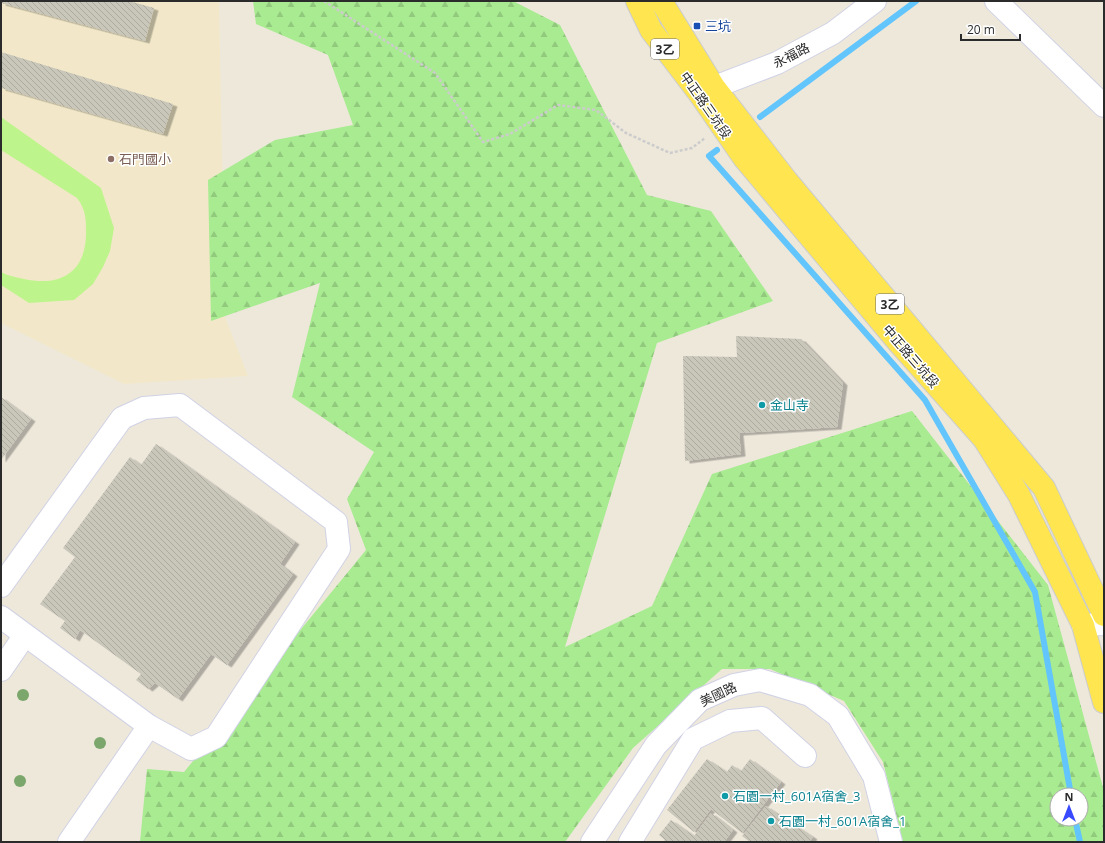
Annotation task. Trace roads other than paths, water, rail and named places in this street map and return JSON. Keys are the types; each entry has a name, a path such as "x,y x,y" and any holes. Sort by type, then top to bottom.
{"main road":[{"name":"中正路三坑段","path":"637,1 651,30 792,187 1044,488 1104,615"},
{"name":"中正路三坑段","path":"661,1 706,90 744,158 899,343 984,439 1094,625 1104,702"}],"street":[{"name":"永福路","path":"706,90 777,63 833,33 875,1"},
{"path":"996,1 1104,106"},
{"path":"1,586 122,418 144,408 180,405 336,522 339,549 216,737 191,749 149,726 1,617"},
{"path":"1,670 25,635"},
{"name":"美國路","path":"592,842 656,745 700,700 734,685 760,680 810,695 838,716 874,776 891,842"},
{"path":"630,842 693,739 730,721 762,718 805,756"},
{"path":"69,842 149,726"}],"waterway":[{"path":"760,117 916,1"},
{"path":"717,150 709,156 925,400 1035,592 1070,787"},
{"path":"1077,827 1080,842"}],"place":[{"name":"三坑","path":"697,26"},
{"name":"石門國小","path":"111,159"},
{"name":"金山寺","path":"762,405"},
{"name":"石園一村_601A宿舍_3","path":"725,796"},
{"name":"石園一村_601A宿舍_1","path":"771,821"}]}
